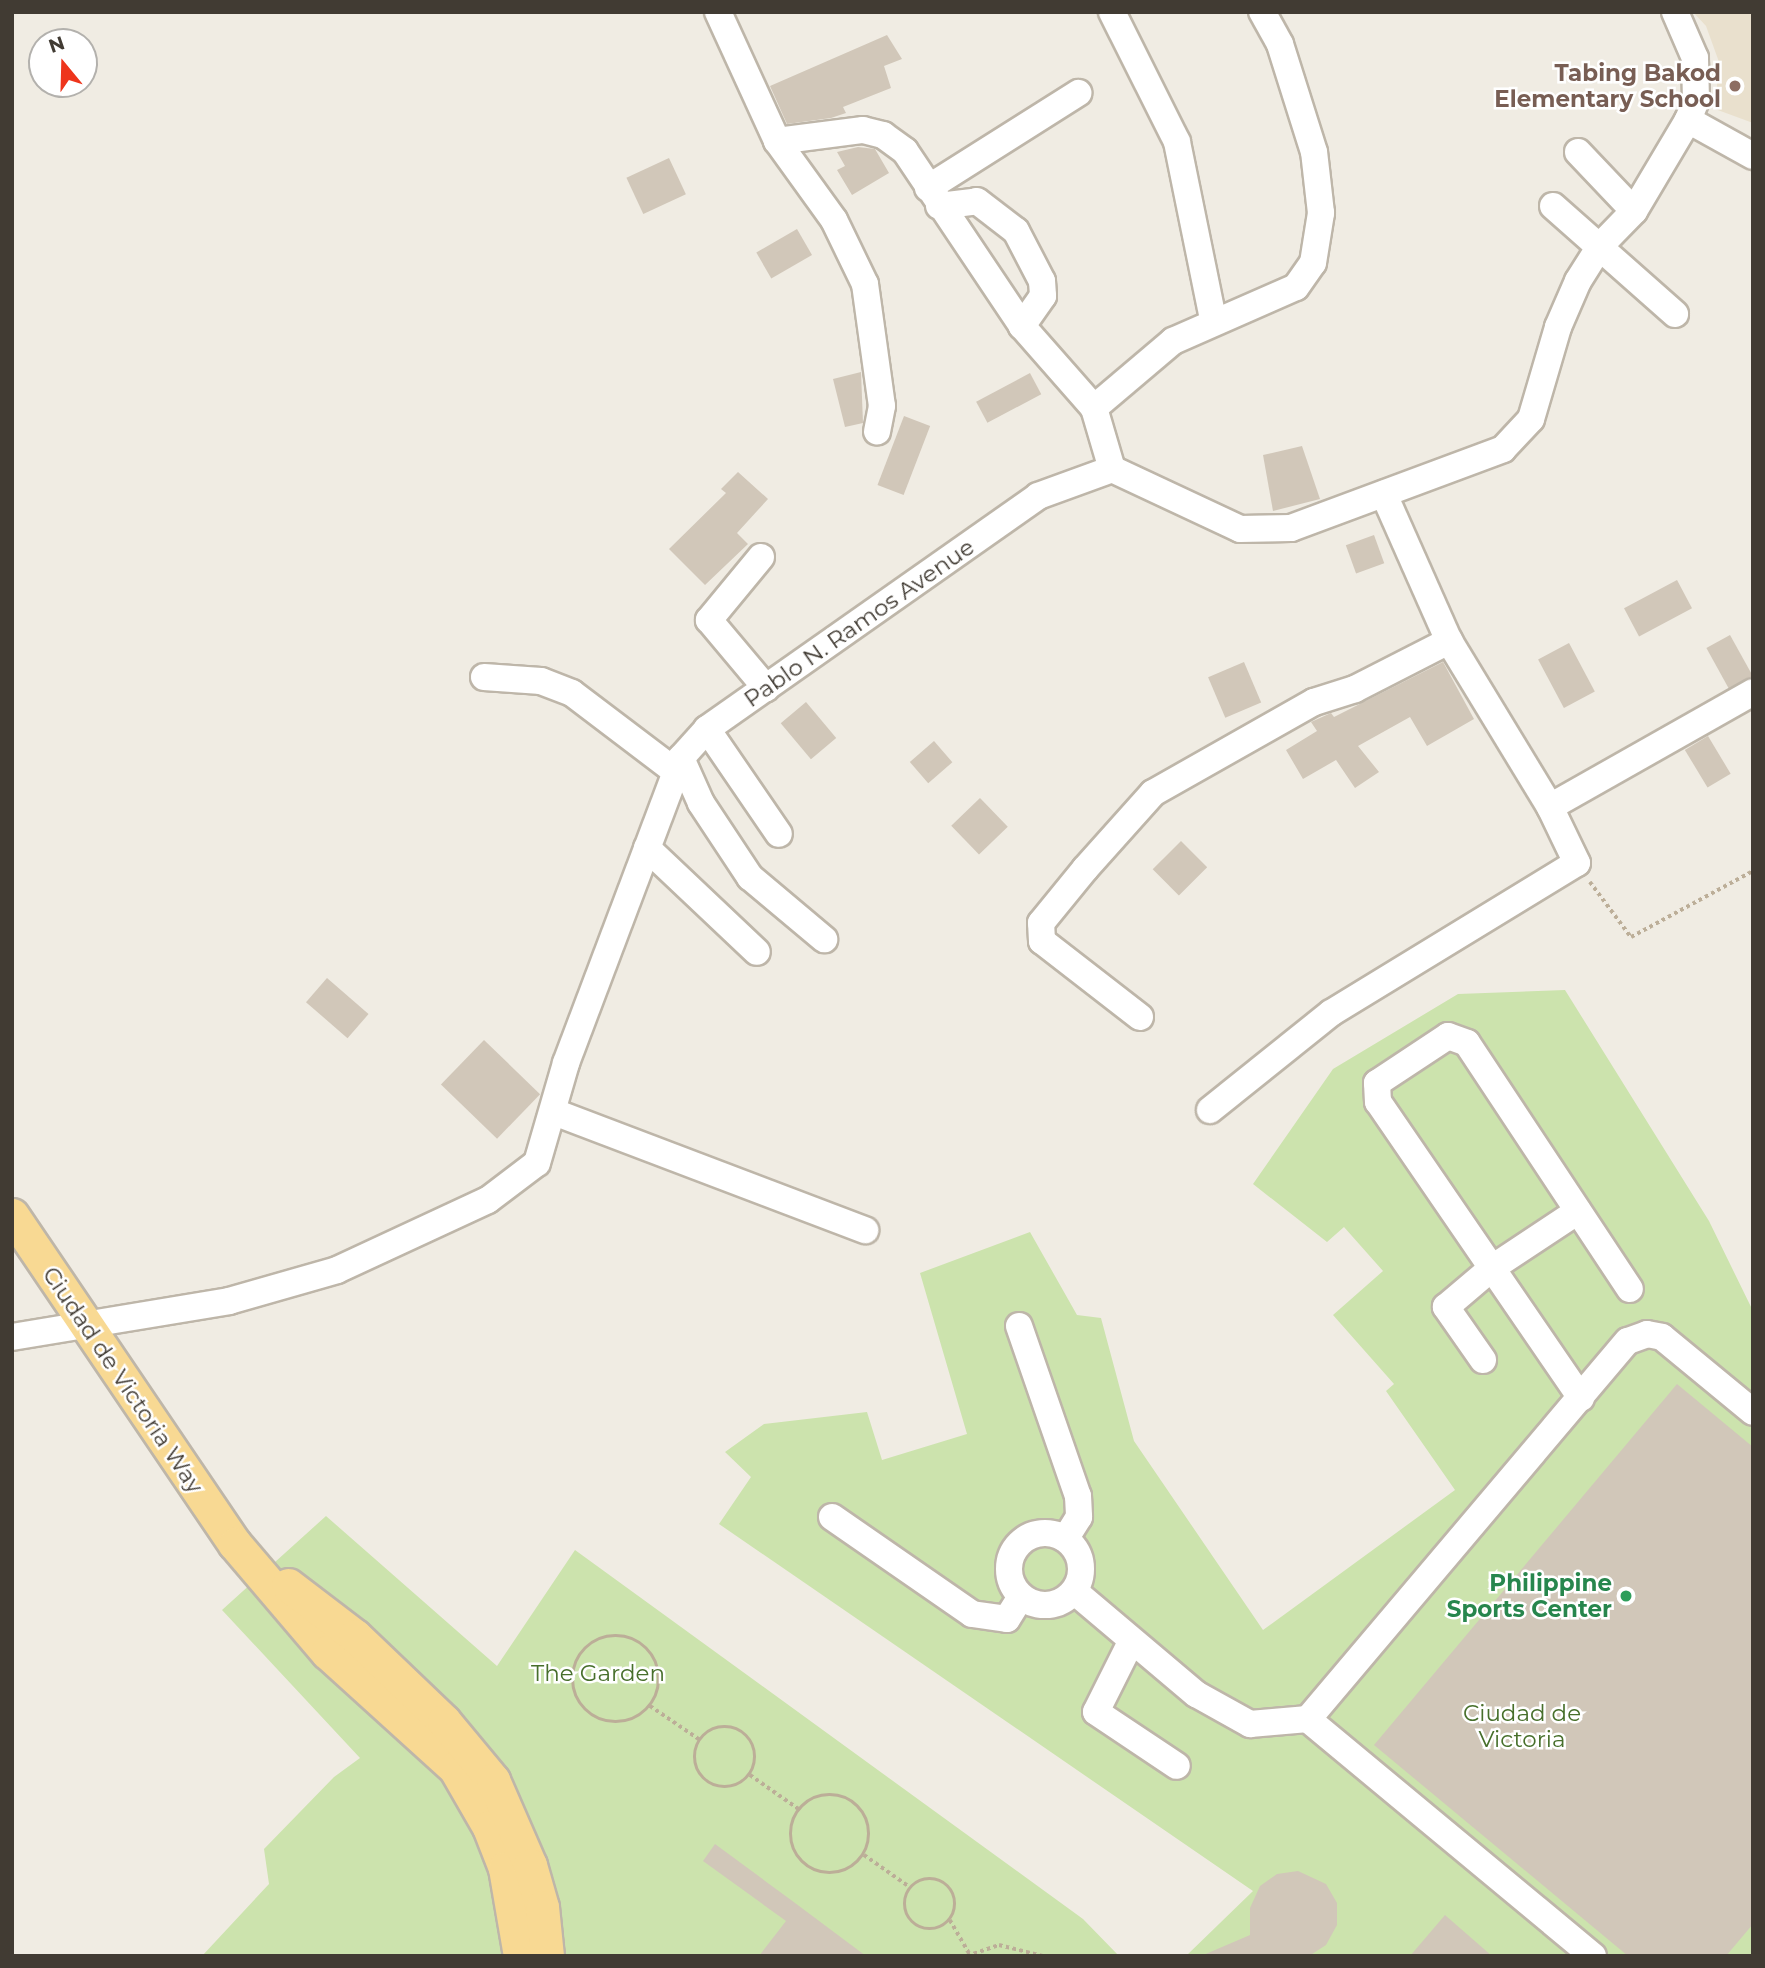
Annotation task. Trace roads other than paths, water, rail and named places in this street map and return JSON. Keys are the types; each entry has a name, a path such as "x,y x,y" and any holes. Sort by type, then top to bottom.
{"main road":[{"name":"Ciudad de Victoria Way","path":"12,1215 86,1329 235,1544 355,1636 474,1755 516,1826 529,1908 547,1956"},
{"name":"Ciudad de Victoria Way","path":"520,1956 529,1908"}],"street":[{"path":"718,12 777,141 834,220 865,284 882,406 877,432"},
{"path":"1112,12 1177,142 1213,319"},
{"path":"1094,408 1173,341 1213,319 1296,287 1313,263 1321,213 1314,152 1280,44 1262,12"},
{"path":"777,141 863,130 883,135 905,151 1022,326 1094,408 1112,469 1240,529 1291,528 1503,449 1531,419 1558,327 1600,246 1633,211 1692,110 1695,58 1675,12"},
{"path":"934,197 1078,93"},
{"path":"1692,110 1753,137"},
{"path":"1692,110 1753,156"},
{"path":"1578,152 1633,211"},
{"path":"934,197 977,201 1016,231 1042,281 1043,296 1022,326"},
{"path":"1553,206 1675,314"},
{"name":"Pablo N. Ramos Avenue","path":"12,1337 86,1329 229,1301 337,1269 488,1200 537,1163 554,1112 566,1063 678,765 707,729 1038,496 1112,469"},
{"path":"1210,1110 1331,1013 1577,863 1550,807 1449,641 1384,494"},
{"path":"761,557 709,613 709,620 766,688"},
{"path":"1140,1017 1042,941 1041,923 1085,869 1153,793 1314,702 1355,689 1449,641"},
{"path":"484,677 541,681 572,693 678,765 750,877 824,939"},
{"path":"1550,807 1753,692"},
{"path":"707,729 779,834"},
{"path":"647,848 757,952"},
{"path":"1581,1398 1378,1101 1377,1083 1448,1036 1467,1043 1630,1289"},
{"path":"554,1112 865,1230"},
{"path":"1483,1360 1446,1307 1492,1268 1578,1211"},
{"path":"1019,1326 1078,1496 1079,1517 1065,1539"},
{"path":"1308,1719 1628,1341 1647,1334 1662,1337 1753,1412"},
{"path":"832,1517 972,1614 1007,1619 1021,1597"},
{"path":"1037,1533 1065,1539 1081,1568 1073,1591 1054,1604 1021,1597 1009,1578 1016,1546 1037,1533"},
{"path":"1073,1591 1196,1694 1250,1724 1308,1719 1593,1956"},
{"path":"1131,1642 1096,1712 1177,1766"}],"place":[{"name":"Tabing Bakod Elementary School","path":"1735,86"},
{"name":"Philippine Sports Center","path":"1626,1596"}],"park label":[{"name":"The Garden","path":"598,1673"},
{"name":"Ciudad de Victoria","path":"1522,1726"}]}
